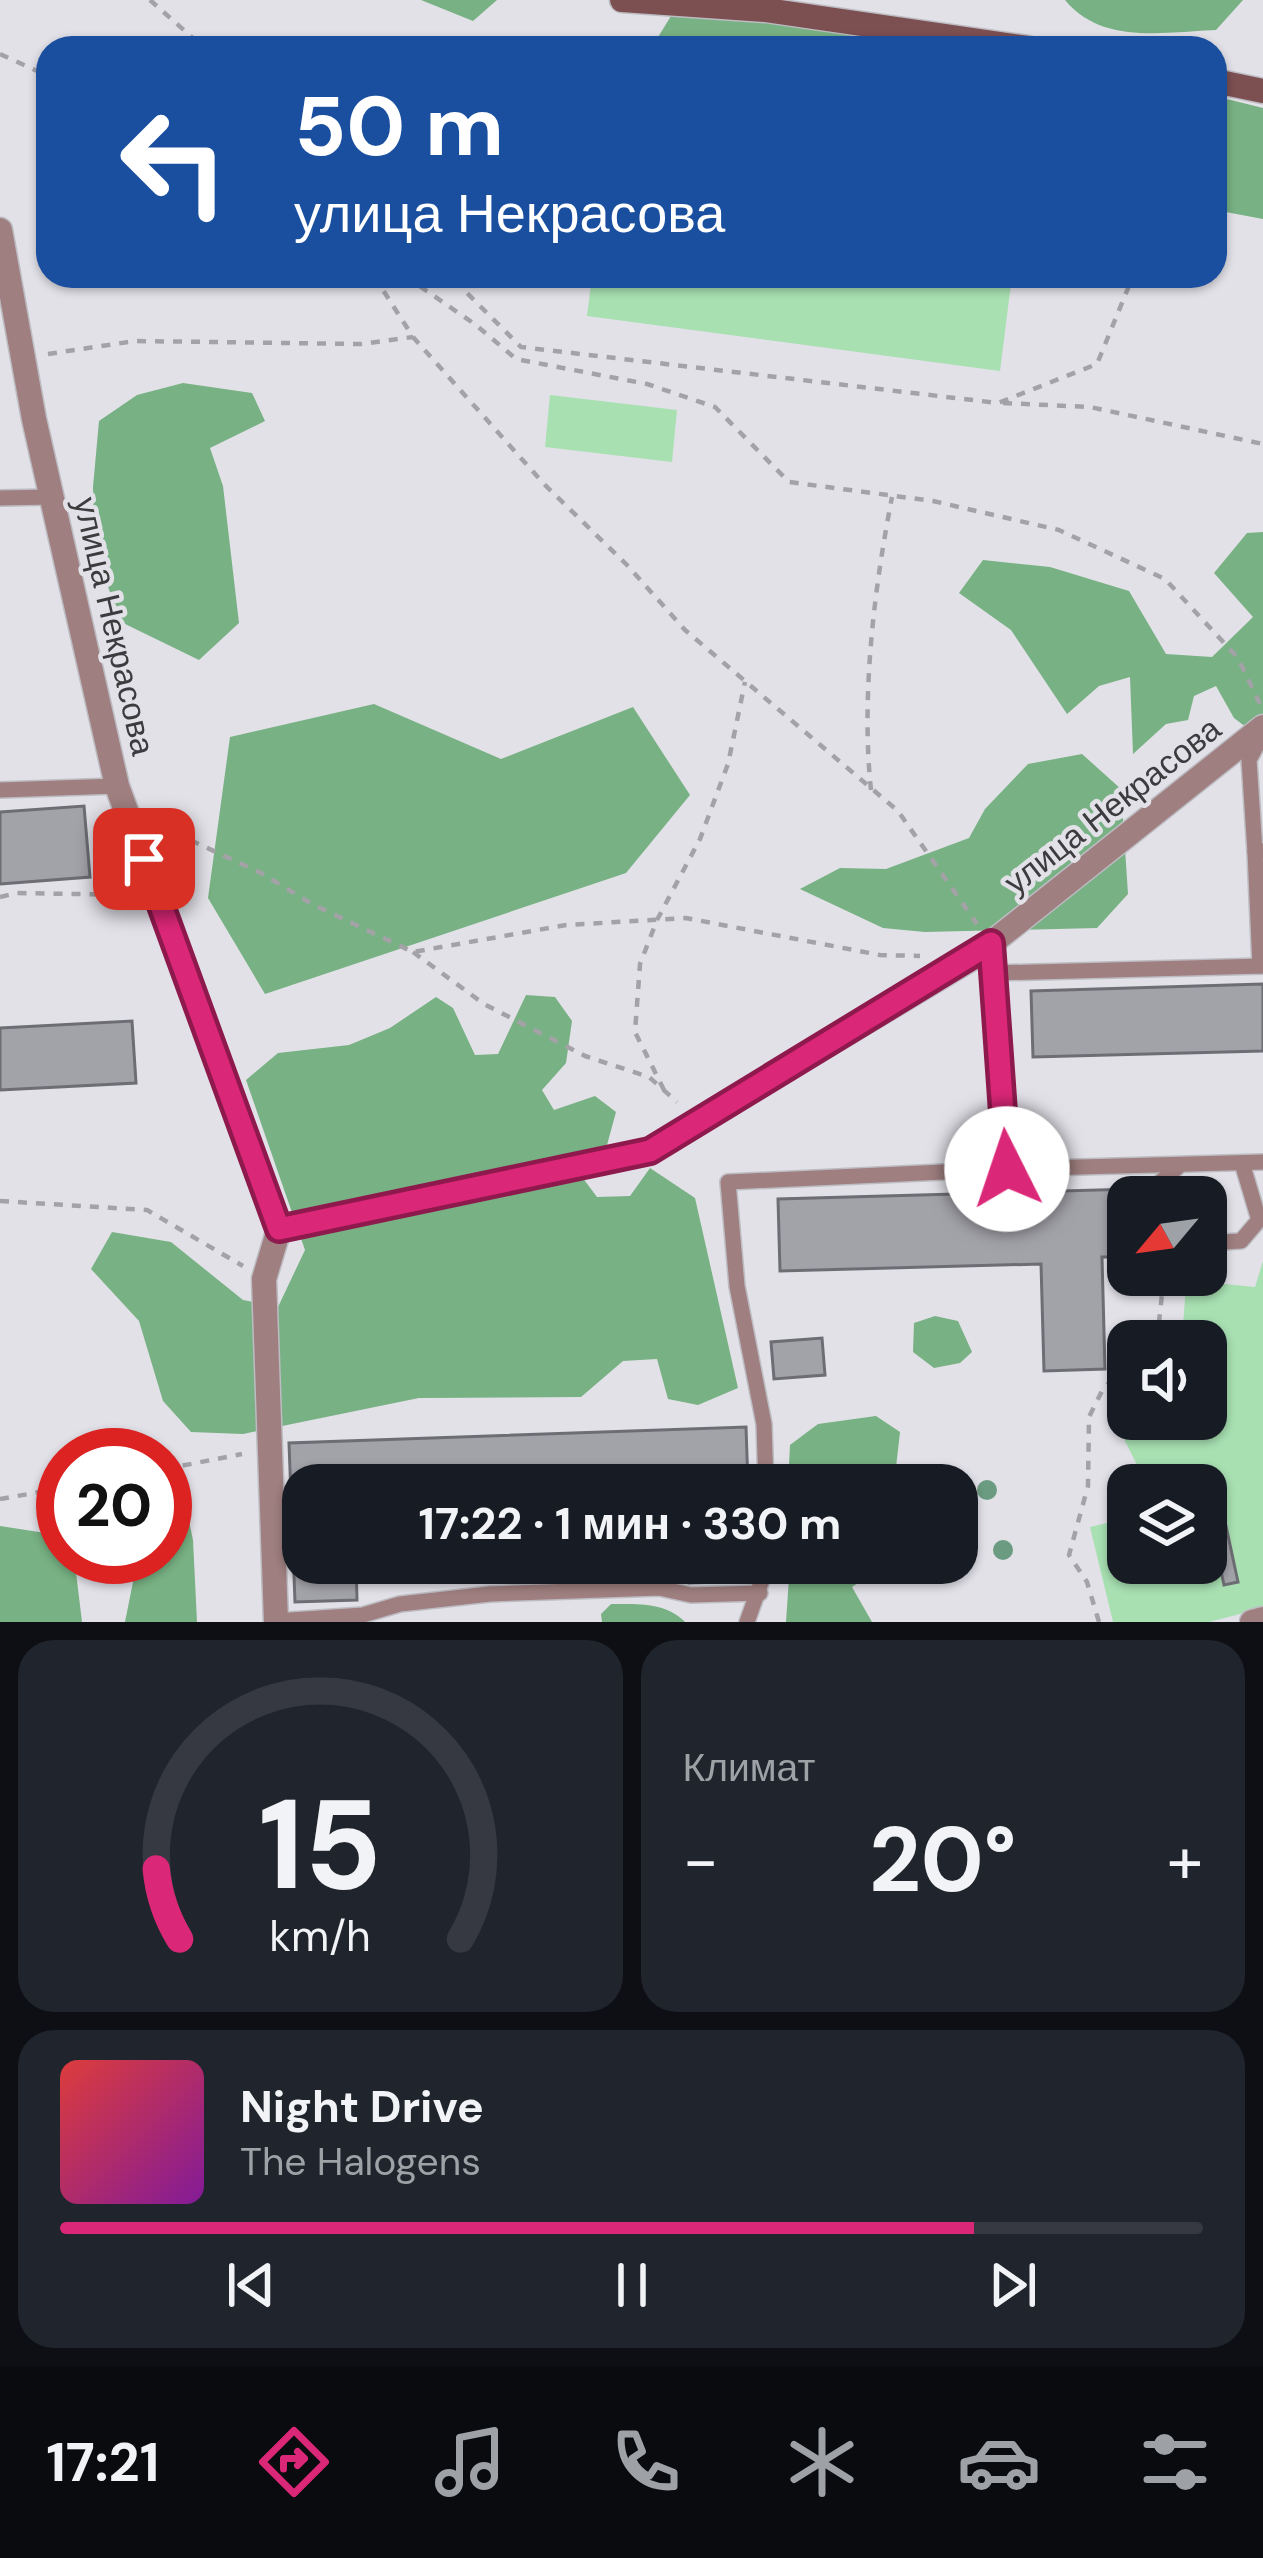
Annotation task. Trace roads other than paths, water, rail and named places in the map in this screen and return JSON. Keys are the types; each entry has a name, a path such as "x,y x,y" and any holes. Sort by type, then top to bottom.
{"street":[{"path":"622,0 766,10 945,36"},
{"path":"1227,84 1263,91"},
{"name":"улица Некрасова","path":"0,230 51,497 117,786 279,1229 650,1151 991,943 1263,731"},
{"path":"276,1622 264,1279 279,1229"},
{"path":"1252,1622 1263,1619"}],"lane":[{"path":"0,498 51,497"},
{"path":"993,973 1261,966 1256,759 1263,731"},
{"path":"0,790 117,786"},
{"path":"991,943 1007,1169"},
{"path":"765,1464 764,1424 737,1286 728,1182 1263,1162"},
{"path":"1227,1241 1241,1240 1258,1220 1242,1163"},
{"path":"1167,1176 1180,1165"},
{"path":"276,1622 364,1615 400,1604 490,1594 658,1588 757,1611"}]}
